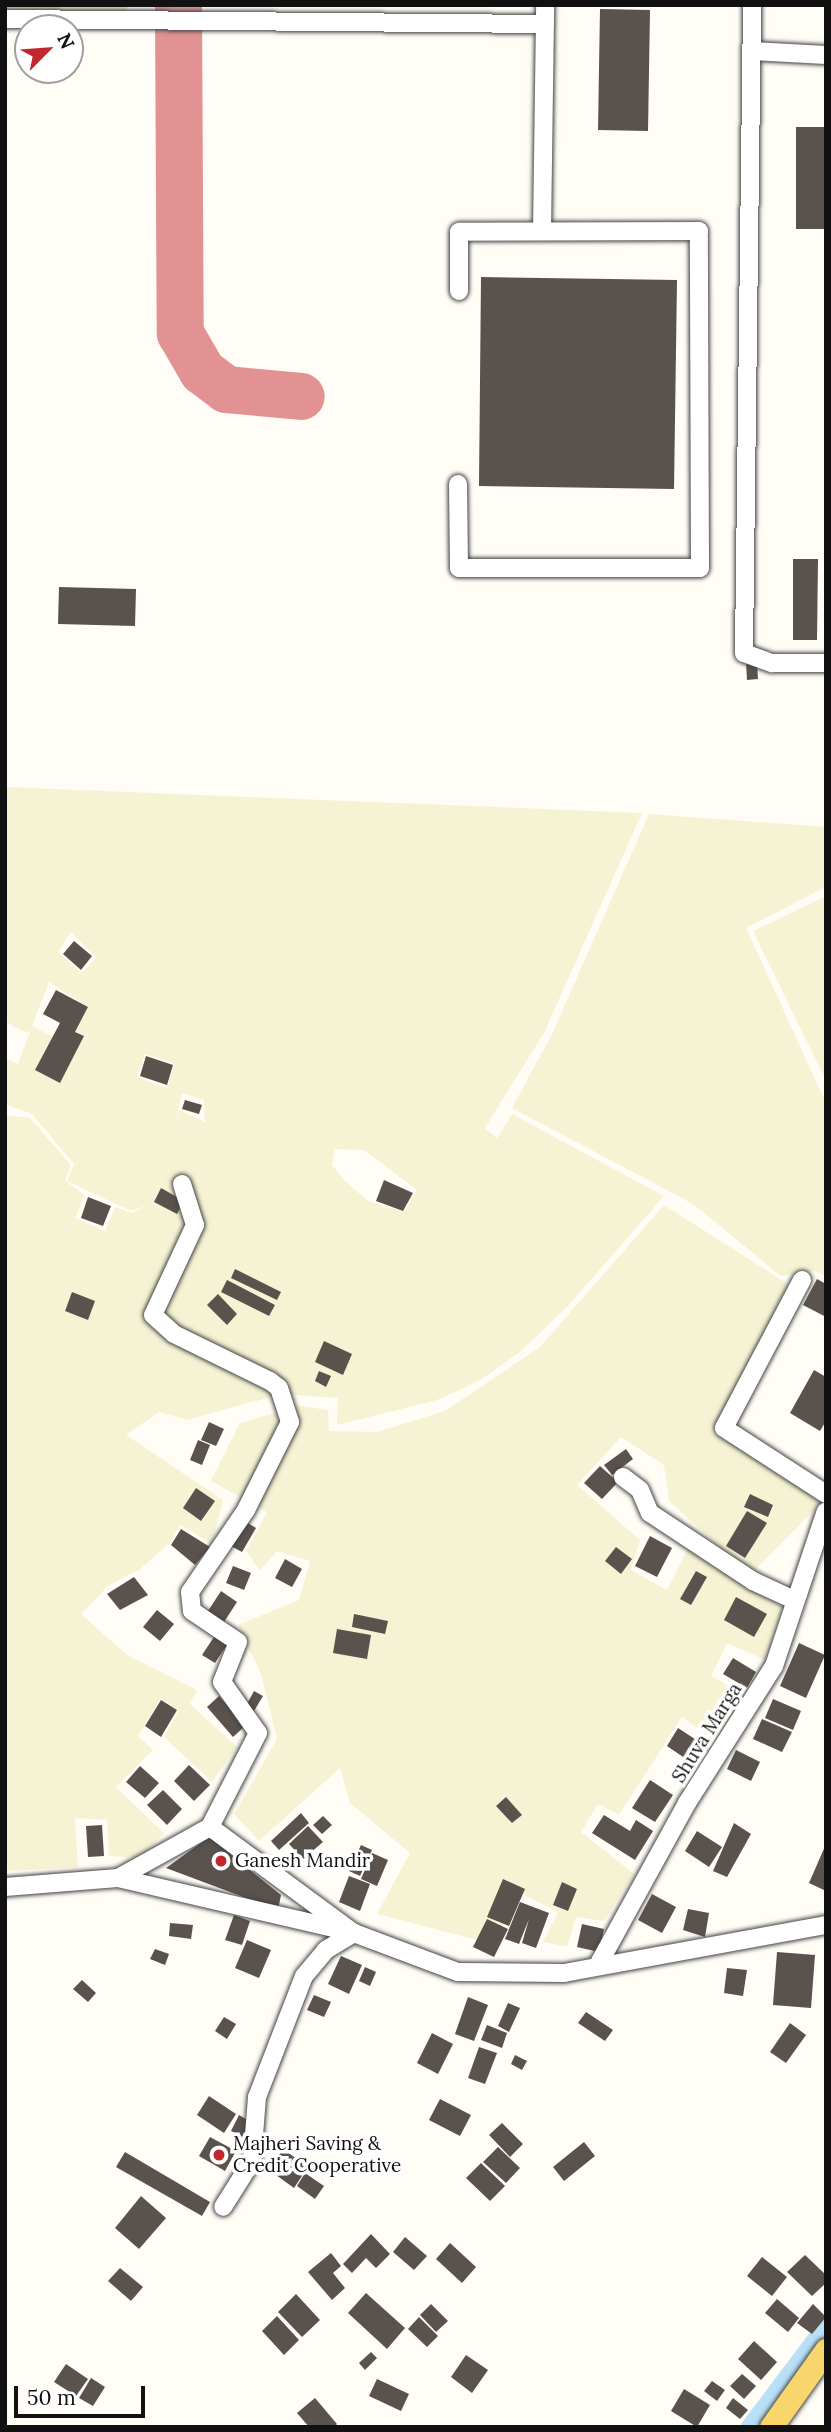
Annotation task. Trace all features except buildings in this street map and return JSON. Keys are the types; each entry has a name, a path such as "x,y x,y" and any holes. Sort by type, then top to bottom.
{"main road":[{"path":"771,2427 826,2350"}],"street":[{"path":"542,231 545,5"},
{"path":"752,5 744,653 772,663 826,663"},
{"path":"5,19 545,24"},
{"path":"752,51 826,55"},
{"path":"458,484 459,568 700,568 699,231 459,232 459,291"},
{"path":"118,1878 210,1827 258,1733 222,1682 238,1642 192,1611 190,1592 246,1510 290,1422 279,1388 270,1381 174,1334 153,1315 195,1225 182,1184"},
{"path":"802,1280 724,1428 826,1494"},
{"path":"623,1477 640,1490 650,1513 754,1581 794,1600"},
{"name":"Shuva Marga","path":"598,1965 687,1803 774,1666 826,1511"},
{"path":"210,1827 355,1933"},
{"path":"5,1886 118,1878 355,1933 458,1972 564,1973 826,1925"},
{"path":"223,2207 252,2161 257,2097 304,1976 327,1950 355,1933"}],"shaded area":[{"path":"5,787 642,813 544,1033 485,1128 497,1138 512,1114 664,1196 568,1306 521,1351 479,1381 437,1400 337,1425 338,1398 282,1394 187,1420 159,1412 126,1435 223,1500 212,1544 180,1525 170,1543 140,1569 108,1586 81,1614 127,1655 197,1690 190,1704 237,1747 212,1782 164,1737 179,1710 161,1698 138,1736 153,1750 116,1787 164,1833 141,1858 109,1856 107,1820 75,1818 78,1867 5,1871 5,1115 30,1118 71,1165 65,1181 85,1195 75,1218 105,1231 115,1207 132,1213 148,1205 131,1211 67,1181 74,1164 32,1114 5,1104 5,1058 18,1064 31,1029 27,1033 5,1022","holes":["71,932 96,958 82,973 58,952","49,982 88,1007 76,1031 57,1039 32,1026","145,1054 175,1064 167,1088 137,1077","182,1093 204,1100 205,1122 179,1110 172,1141","335,1149 364,1150 417,1190 404,1212 368,1201 345,1181 332,1165","72,1292 95,1301 88,1320 64,1311"]},
{"path":"649,814 826,827 826,887 746,928 826,1103 826,1276 815,1271 781,1276 693,1204 512,1108 552,1034"},
{"path":"826,896 826,1081 753,931"},
{"path":"664,1205 791,1286 712,1432 823,1501 750,1575 669,1501 664,1465 621,1437 577,1485 640,1540 631,1570 667,1590 688,1548 783,1607 765,1660 727,1643 711,1676 747,1697 721,1746 682,1717 619,1815 598,1804 581,1832 634,1874 604,1921 576,1917 567,1947 543,1942 558,1912 520,1893 493,1944 377,1914 410,1853 350,1803 340,1768 259,1841 234,1814 277,1739 261,1674 238,1625 299,1600 310,1561 277,1551 260,1571 246,1551 267,1512 211,1481 240,1423 300,1406 328,1410 329,1431 377,1432 445,1411 540,1347"}],"green space":[{"path":"5,5 127,5 127,15 5,13"}],"waterway":[{"path":"750,2427 826,2326"}],"taxiway":[{"path":"178,5 180,333 202,371 226,389 301,396"}],"place":[{"name":"Ganesh Mandir","path":"221,1861"},
{"name":"Majheri Saving & Credit Cooperative","path":"219,2155"}]}
